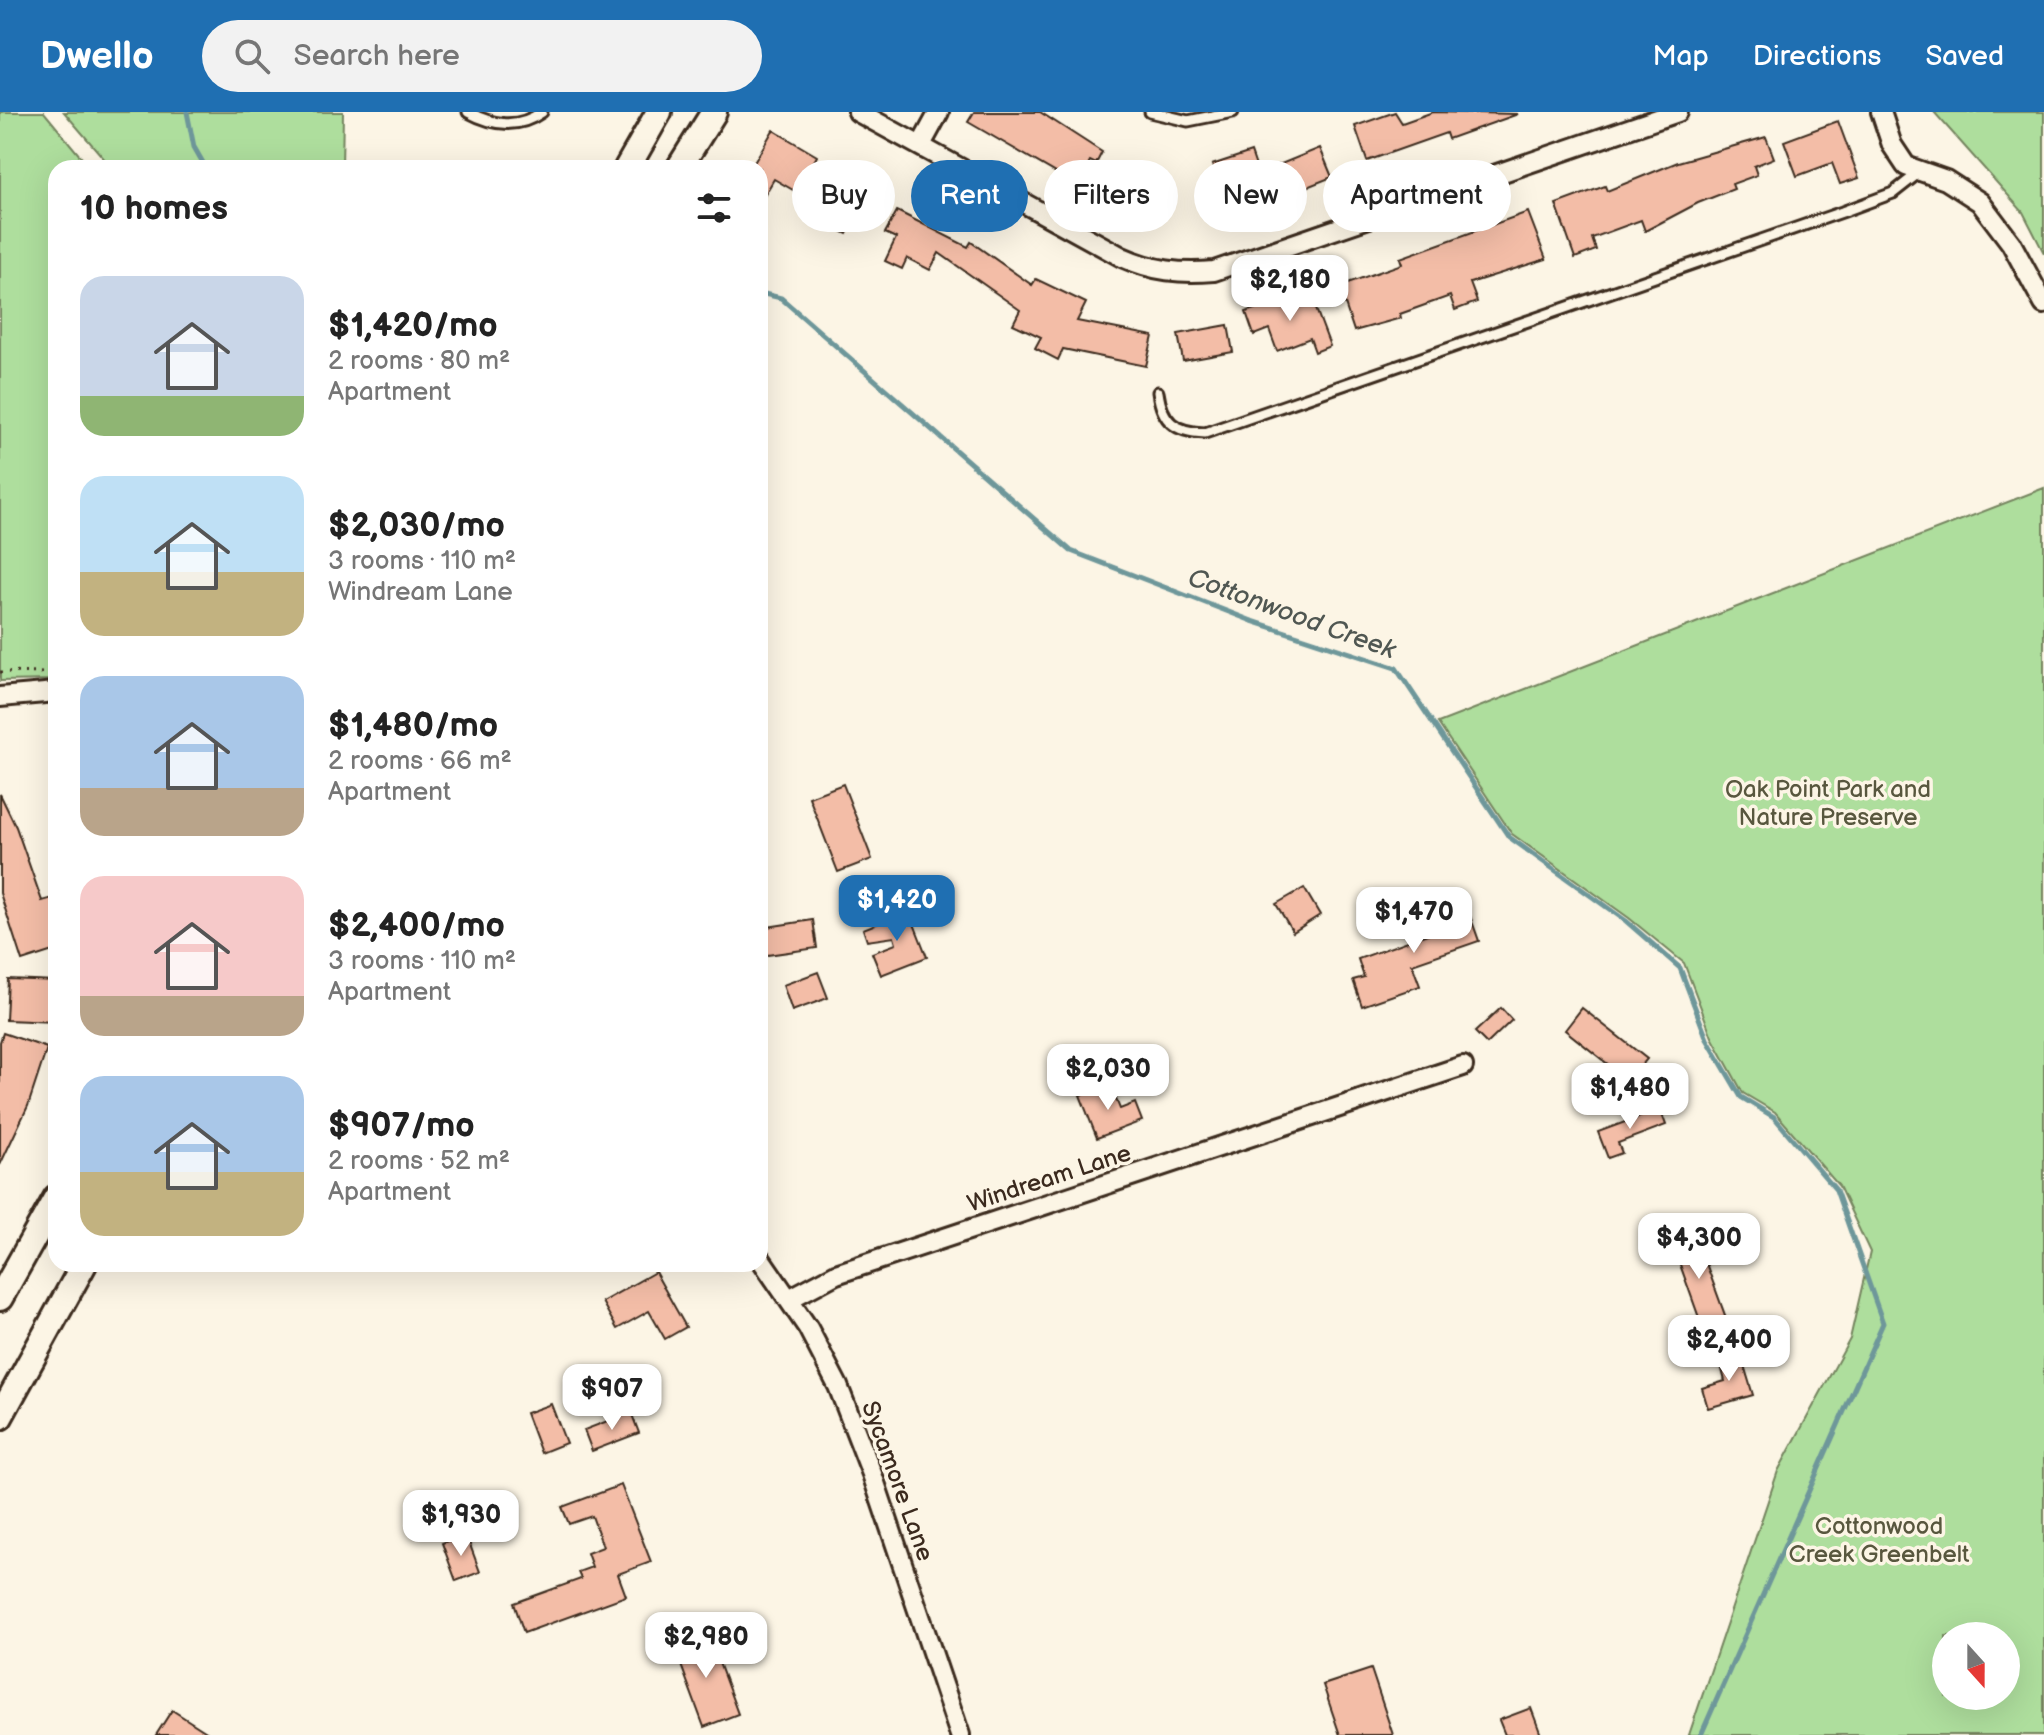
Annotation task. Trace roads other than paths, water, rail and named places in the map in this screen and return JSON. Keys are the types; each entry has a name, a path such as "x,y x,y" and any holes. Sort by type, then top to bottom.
{"main road":[{"path":"632,160 659,112"},
{"path":"684,160 714,112"},
{"path":"0,1298 48,1212"},
{"path":"0,1417 80,1272"}],"street":[{"path":"858,112 1122,257 1147,268 1186,273 1214,271 1678,112"},
{"path":"921,145 939,112"},
{"path":"1881,112 1892,145 1906,166 1946,180 1980,202 2011,243 2044,304"},
{"path":"0,697 48,693"},
{"name":"Windream Lane","path":"789,1299 836,1274 1463,1066"},
{"name":"Sycamore Lane","path":"768,1269 818,1346 850,1417 960,1735"}],"lane":[{"path":"468,112 491,124 512,124 542,112"},
{"path":"1150,112 1188,121 1233,112"},
{"path":"1158,392 1160,410 1169,423 1181,432 1205,433 1842,212 1893,193 1921,171"}],"waterway":[{"name":"Cottonwood Creek","path":"187,112 194,147 201,160"},
{"name":"Cottonwood Creek","path":"768,295 781,298 1071,551 1252,621 1396,668 1509,837 1626,921 1680,968 1707,1039 1741,1097 1774,1117 1836,1190 1883,1323 1701,1735"}],"park label":[{"name":"Oak Point Park and Nature Preserve","path":"1828,803"},
{"name":"Cottonwood Creek Greenbelt","path":"1879,1540"}]}
